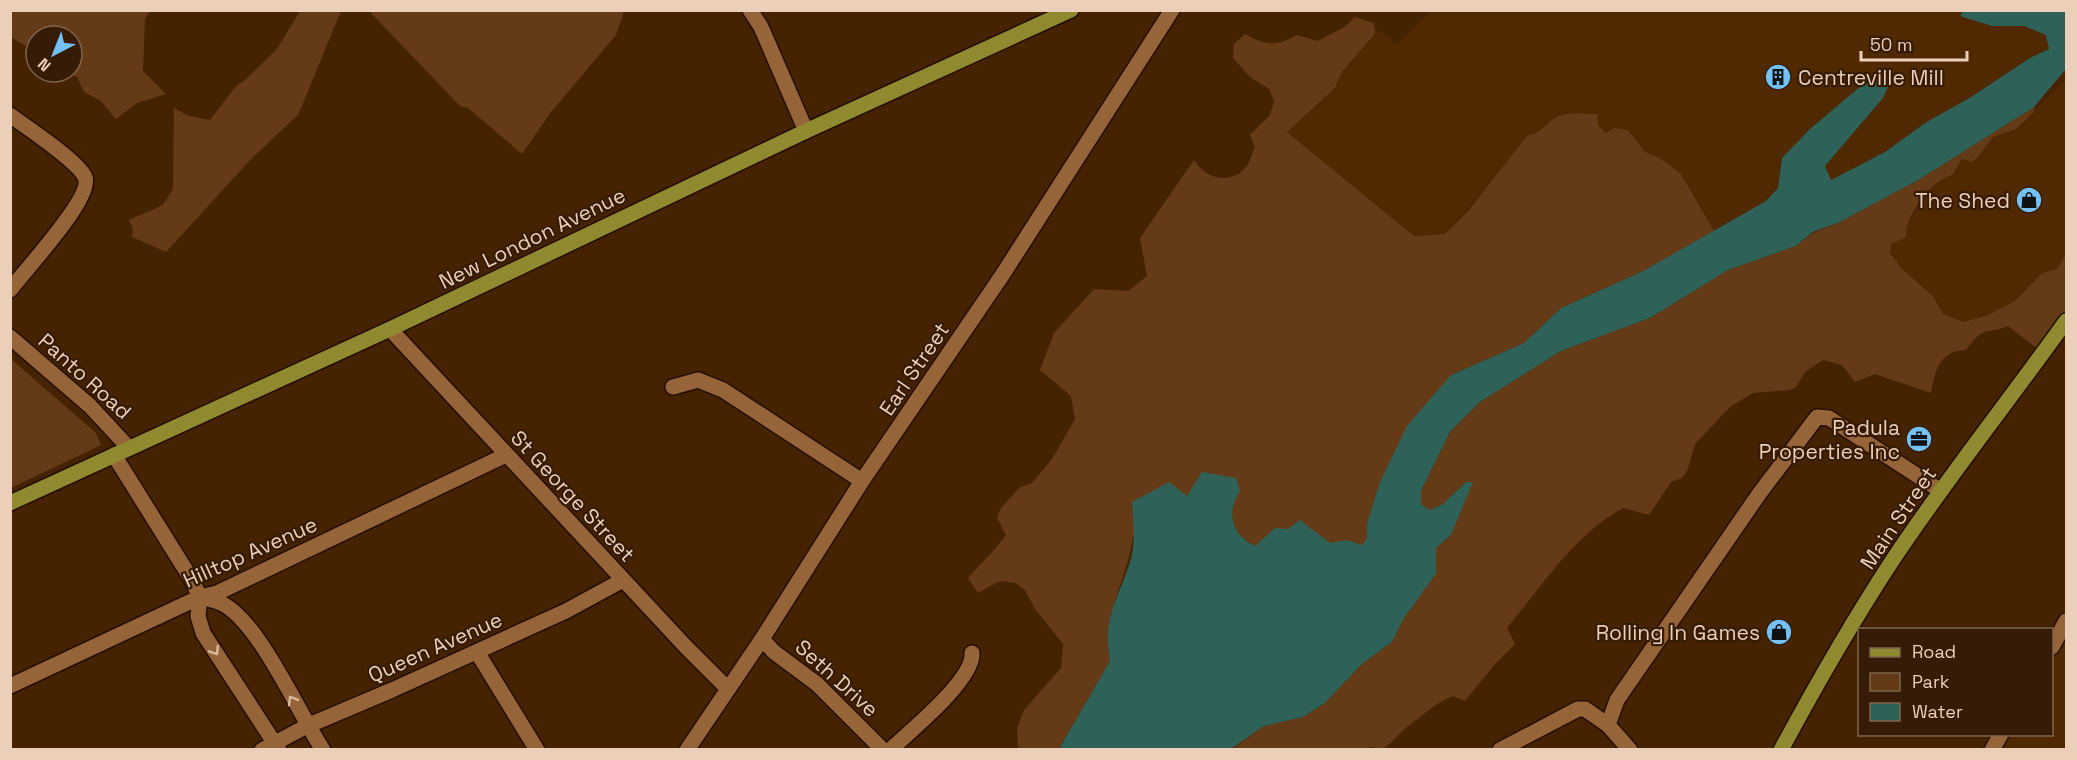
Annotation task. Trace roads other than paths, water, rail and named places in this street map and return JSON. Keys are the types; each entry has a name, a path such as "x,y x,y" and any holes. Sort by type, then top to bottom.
{"main road":[{"name":"New London Avenue","path":"10,503 390,329 806,131 1070,11"},
{"name":"Main Street","path":"1781,750 1856,618 1941,491 2067,321"}],"street":[{"path":"750,10 761,27 806,131"},
{"name":"Earl Street","path":"689,748 762,639 862,481 1003,274 1172,10"},
{"path":"10,115 76,166 86,178 86,188 72,213 10,290"},
{"name":"St George Street","path":"390,329 623,580 728,688"},
{"name":"Panto Road","path":"10,337 90,406 129,448"},
{"path":"673,387 698,380 723,390 862,481"},
{"path":"1608,725 1613,707 1634,673 1759,494 1817,417 1829,418 1941,491"},
{"path":"114,455 180,557 200,597 198,616 203,633 272,747"},
{"name":"Hilltop Avenue","path":"10,686 200,597 217,593 506,455"},
{"name":"Queen Avenue","path":"272,747 307,726 566,611 623,580"},
{"path":"200,597 222,603 236,614 255,636 323,750"},
{"path":"2053,645 2067,621"},
{"name":"Seth Drive","path":"762,639 774,652 817,684 883,750"},
{"path":"477,652 537,750"},
{"path":"890,750 925,718 966,674 973,660 972,653"},
{"path":"1500,750 1578,710 1585,709 1608,725 1630,750"},
{"path":"1992,750 2000,736"}],"water":[{"path":"1963,11 2066,11 2066,69 2034,107 1920,179 1840,222 1813,232 1796,246 1728,270 1650,318 1561,351 1480,402 1450,432 1421,491 1421,504 1430,510 1443,504 1466,482 1473,482 1451,535 1436,548 1436,574 1404,618 1392,642 1362,664 1325,703 1303,717 1264,726 1231,749 1059,749 1110,661 1108,633 1112,610 1130,562 1133,547 1132,502 1169,482 1187,496 1202,472 1236,478 1240,491 1233,507 1233,522 1241,535 1255,546 1275,528 1288,529 1300,520 1330,543 1347,540 1362,545 1367,538 1367,524 1380,482 1407,426 1451,375 1524,343 1561,308 1643,271 1766,201 1778,188 1782,158 1810,129 1881,69 1892,78 1883,98 1825,166 1831,180 1885,152 1925,123 1971,97 2030,58 2049,49 2046,35 2024,26 1992,26 1960,16"}],"place":[{"name":"Centreville Mill","path":"1778,77"},
{"name":"The Shed","path":"2029,200"},
{"name":"Padula Properties Inc","path":"1919,439"},
{"name":"Rolling In Games","path":"1779,632"}]}
